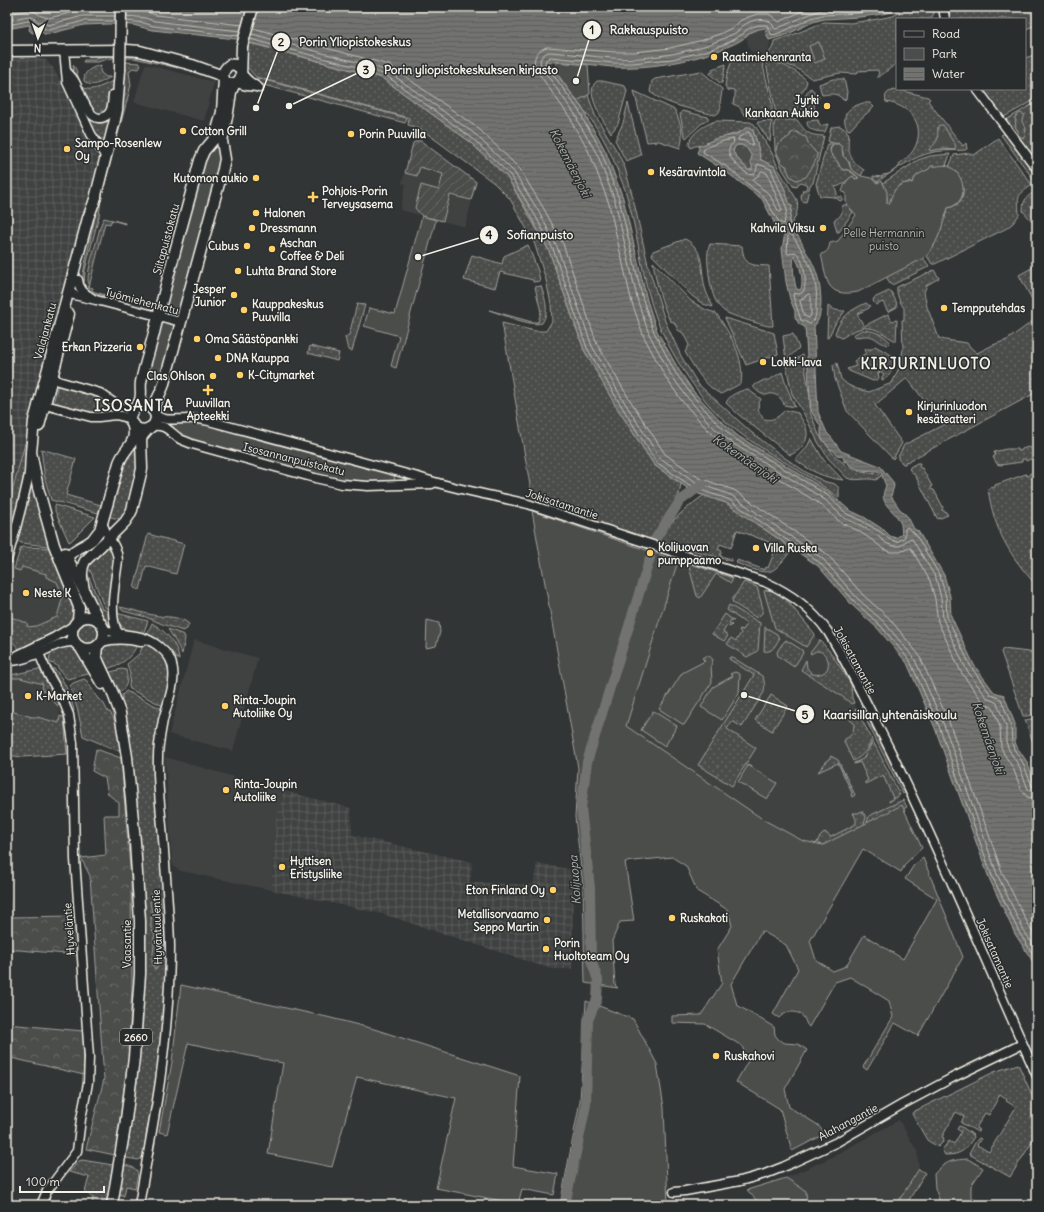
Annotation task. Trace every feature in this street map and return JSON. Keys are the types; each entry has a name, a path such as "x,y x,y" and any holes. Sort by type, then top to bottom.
{"main road":[{"name":"Valajankatu","path":"76,623 79,607 54,546 35,474 31,452 34,421 41,391 74,281 88,218 96,197 117,110 120,72 121,7"},
{"path":"84,590 82,576 83,564 87,558 125,522 132,510 142,469 141,439 143,434 155,421 155,404 163,387 224,169 225,159 222,141 228,112 230,92 241,77 242,46 253,7"},
{"path":"236,83 227,83 226,72 242,46"},
{"path":"7,50 127,50 226,72 237,66 241,72"},
{"name":"Siltapuistokatu","path":"134,409 140,400 141,382 200,160 214,139 222,116 226,72"},
{"path":"208,146 217,144 223,149"},
{"name":"Valajankatu","path":"35,474 39,427 74,295 74,281"},
{"path":"64,568 66,557 91,541 96,536 102,522 118,463 134,437 131,415 134,409 143,405 147,406 155,413"},
{"path":"131,422 140,430 151,427"},
{"name":"Valajankatu","path":"48,519 101,625"},
{"path":"89,617 93,618 101,625 104,635 99,644 89,649 77,644 72,634 76,623 89,617"},
{"name":"Vaasantie","path":"77,644 104,687 115,711 123,736"},
{"name":"Vaasantie","path":"99,644 96,656 98,664 112,692 120,713 127,757 139,894 139,1002 134,1058 112,1205"}],"street":[{"path":"943,7 945,18"},
{"path":"64,50 67,82 91,134 106,157"},
{"path":"67,72 74,81 90,114 98,119 107,116 110,113 115,87 120,72"},
{"path":"236,83 259,88 249,81 241,72"},
{"path":"978,90 1037,169"},
{"path":"98,144 110,140"},
{"name":"Työmiehenkatu","path":"74,281 81,291 96,300"},
{"name":"Työmiehenkatu","path":"74,295 182,322"},
{"path":"53,376 64,383 100,393 118,406 134,409"},
{"path":"41,391 42,401 45,405 91,417 117,415 122,416 131,422"},
{"name":"Isosannanpuistokatu","path":"155,413 164,419 170,420 194,419 209,421 436,483 492,495"},
{"name":"Isosannanpuistokatu","path":"151,427 165,427 179,438 192,444 342,484 368,486 436,483"},
{"path":"7,560 29,476 28,464 31,452"},
{"name":"Jokisatamantie","path":"492,495 543,508 777,587 799,601 822,623 843,659 901,772 949,876 1037,1076"},
{"path":"102,522 104,530 115,546 118,560 114,597 114,617 115,626 118,633"},
{"path":"114,617 118,625 129,637"},
{"path":"37,650 76,623"},
{"path":"101,625 118,633 122,637 129,637"},
{"name":"Hyväntuulentie","path":"99,644 113,639 129,637 150,644 164,650 169,656 174,672 160,737 158,768 168,913 170,980 166,1035 160,1083 139,1205"},
{"path":"37,650 68,641 77,644"},
{"name":"Hyveläntie","path":"37,650 69,714 73,743 75,859 89,1057 88,1083 77,1150 47,1192 41,1205"},
{"name":"Alahangantie","path":"674,1192 740,1181 765,1174 782,1167 837,1142 952,1078 1022,1044"}],"shaded area":[{"path":"763,28 770,41 769,50 765,54 750,51 747,38 749,34"},
{"path":"31,57 46,60 53,68 70,97 100,162 9,503 7,505 7,58"},
{"path":"145,64 214,82 204,121 134,102"},
{"path":"416,140 420,141 477,181 465,227 400,210 406,184 402,183 412,145"},
{"path":"19,550 49,558 65,592 57,617 9,638 7,633 7,592"},
{"path":"678,561 744,582 772,593 814,635 831,654 850,687 854,703 902,805 823,845 803,841 764,820 626,726"},
{"path":"194,640 258,658 233,751 169,734"},
{"path":"14,676 43,682 60,709 59,724 7,710 7,680"},
{"path":"165,757 284,791 276,818 271,890 181,871 174,867 172,862"},
{"path":"284,791 351,808 352,835 472,862 470,882 533,885 537,863 573,870 572,969 551,969 383,914 271,890 276,818"},
{"path":"899,1120 917,1151 919,1169 896,1205 807,1205 806,1191 786,1178 830,1158"}],"green space":[{"path":"909,7 935,7 932,18 896,18 896,64 879,77 877,77 879,73 877,70 858,71 857,74 840,73 812,79 798,69 764,56 771,50 774,41 824,22 851,23 893,16"},
{"path":"949,7 1037,7 1037,25 1028,28 1026,31 1026,18 950,18"},
{"path":"819,42 825,59 815,63 809,46"},
{"path":"249,43 382,78 469,141 507,177 549,251 584,350 654,465 681,484 679,495 649,541 548,506 532,497 502,323 535,331 546,331 552,321 551,304 546,280 534,242 510,199 494,183 425,132 408,125 409,118 256,77 247,67"},
{"path":"744,54 749,54 759,58 762,61 772,104 772,115 770,117 754,118 745,115 740,108 733,104 735,91 727,90 725,86 731,63"},
{"path":"1037,54 1037,82 1034,89 1033,101 1002,118 983,90 1026,90 1026,58"},
{"path":"112,55 138,56 178,68 134,58 112,58 97,62 83,62 84,60 95,60 95,58"},
{"path":"766,61 777,63 788,68 799,74 807,81 799,98 798,114 776,115"},
{"path":"126,62 139,63 141,65 139,69 133,68 129,72 131,85 101,199 99,216 85,270 84,288 83,274 123,69"},
{"path":"556,62 588,65 590,94 577,101 553,68 556,65"},
{"path":"726,64 722,83 720,83 710,73 713,72 712,69"},
{"path":"73,65 81,85 85,88 94,89 114,81 112,105 104,115 95,115 75,78"},
{"path":"101,65 101,73 106,77 111,77 93,85 84,81 87,72 92,68"},
{"path":"701,71 722,89 720,103 721,108 716,115 673,104 650,92 652,81 655,79"},
{"path":"257,78 407,119 405,123 260,84 252,80"},
{"path":"833,79 844,79 847,92 846,99 843,100 841,97 834,94 822,95 819,84"},
{"path":"597,81 625,86 627,91 618,124 611,133 600,115 593,99 593,86"},
{"path":"810,88 819,97 814,105 815,116 805,116 802,111 802,107 806,94"},
{"path":"899,90 928,97 930,99 928,101 963,146 966,143 967,149 938,151 926,154 911,160 891,172 900,166 899,164 913,151 918,137 918,129 913,116 908,111 886,102 885,97 890,92"},
{"path":"634,91 675,110 682,133 680,148 659,141 647,142"},
{"path":"588,95 595,115 618,153 625,168 648,265 665,321 681,356 698,384 751,432 785,458 809,474 826,482 835,484 839,488 839,498 823,486 738,432 709,405 686,375 667,342 657,320 644,275 628,200 616,166 602,137 591,119 577,101"},
{"path":"628,103 641,155 626,161 615,140 623,123"},
{"path":"863,103 870,103 874,107 850,130 847,129 845,123 846,115 854,106"},
{"path":"1033,104 1037,120 1037,155 1032,154 1004,121"},
{"path":"682,111 708,117 708,120 701,124 686,138 680,114"},
{"path":"1020,113 1025,115 1022,119 1022,122 1026,128 1025,136 1023,138 1018,135 1018,130 1016,129 1015,117"},
{"path":"87,116 92,121 98,123 105,123 111,119 107,137 105,139 101,139 95,135"},
{"path":"777,120 797,120 803,128 811,134 824,136 813,183 810,185 806,202 802,201 801,197 803,190 807,187 806,184 801,182 796,187 793,186 783,170 775,151 774,124"},
{"path":"818,120 820,126 828,124 825,132 816,131 808,127 807,121"},
{"path":"716,121 750,122 754,124 772,153 779,170 797,200 798,207 796,214 789,226 792,206 790,205 774,166 761,160 752,128 691,148 689,145 690,141 695,133 708,124"},
{"path":"772,121 770,142 757,123"},
{"path":"943,125 956,146 954,150 940,149 930,151 929,149 935,144 938,136 938,126"},
{"path":"840,126 849,134 848,145 850,155 864,170 861,176 850,169 850,164 843,156 843,152 839,144 828,141 831,128"},
{"path":"797,132 806,137 809,145 817,154 817,157 806,177 796,180 790,176 786,166 782,163 776,151 777,145 790,136 791,133"},
{"path":"1001,135 1007,135 1037,178 1034,180"},
{"path":"998,138 1032,185 1021,194 1018,199 1019,215 1007,228 935,264 932,264 927,256 937,239 948,208 956,205 963,195 962,183 959,177 949,167 954,155 970,153 974,155"},
{"path":"421,141 476,182 471,200 450,195 443,221 422,216 415,208 421,185 439,190 443,174 420,167 417,176 405,173 413,143"},
{"path":"827,144 833,144 830,148 832,157 837,161 840,167 843,170 848,170 859,178 855,179 853,176 835,187 838,197 842,197 842,200 840,201 835,197 820,196 816,184"},
{"name":"Pelle Hermannin puisto","path":"833,144 839,144 842,148 843,156 848,161 851,169 861,176 871,178 877,183 882,181 887,192 887,203 889,204 896,188 903,184 912,183 917,175 929,169 931,166 946,165 954,170 962,181 963,194 955,205 948,208 936,241 929,253 924,258 858,292 839,292 829,285 821,254 825,253 830,243 838,241 856,215 846,203 846,193 842,192 849,179 853,176 855,179 859,178 851,171 846,169 843,170 840,167 830,152"},
{"path":"737,145 742,145 750,153 753,161 752,170 748,170 733,152"},
{"path":"213,147 219,148 222,153 161,386 158,385 159,379 149,377 148,380 145,380 203,158"},
{"path":"950,154 946,166 933,166 916,177 912,183 903,184 894,192 889,204 887,203 883,183 918,160 930,156"},
{"path":"889,174 877,182 873,179 873,176 882,177 883,175"},
{"path":"1037,190 1037,227 1023,211 1026,198"},
{"path":"847,204 853,212 839,232 837,232 834,220 841,214 842,206"},
{"path":"422,216 436,220 396,368 391,366 399,336 364,326 369,308 395,314"},
{"path":"104,218 125,223 112,220 110,224 105,223 89,287 93,288 92,291 105,296 90,292 88,286 91,259"},
{"path":"685,239 696,248 699,253 705,286 713,307 703,304 692,296 652,255 653,251"},
{"path":"710,244 742,246 745,258 750,264 769,266 773,326 768,326 738,317 727,313 720,307 713,294 710,280 708,251"},
{"path":"528,245 538,271 540,281 533,282 533,280 500,272 495,288 464,280 472,255 502,264 504,256"},
{"path":"921,255 929,266 928,267 892,285 890,284 879,261"},
{"path":"653,262 691,301 706,310 716,313 739,355 742,373 741,383 721,394 710,387 700,376 685,352 689,345 683,333 678,330 674,322 670,321 664,307 659,292"},
{"path":"1037,265 1037,309 1019,275"},
{"path":"934,270 939,278 927,285 924,292 927,307 939,338 967,343 977,353 1007,340 1037,318 1037,392 907,462 906,461 905,464 903,464 898,457 904,445 945,424 940,421 907,378 875,405 902,443 893,459 847,411 835,379 833,365 837,363 841,379 848,385 857,389 869,392 892,383 899,368 903,350 902,320 904,320 904,308 897,293 897,287"},
{"path":"541,286 546,309 546,314 542,323 537,324 524,322 489,310 532,322 538,322 541,312 535,287"},
{"path":"889,291 896,301 897,307 888,312 883,302 876,305 873,301 874,298"},
{"path":"866,303 870,306 869,308 857,314 864,326 888,314 892,321 897,320 896,341 878,330 864,327 851,332 842,338 836,335 835,333 843,318"},
{"path":"357,304 365,305 352,351 348,350 345,337 349,335"},
{"path":"828,306 836,310 845,311 827,338"},
{"path":"725,318 774,333 778,354 746,365"},
{"path":"862,330 878,333 890,342 887,345 872,337 855,337 853,335"},
{"path":"793,334 799,348 786,360 783,336"},
{"path":"310,346 339,353 337,361 308,353"},
{"path":"875,346 895,357 892,371 885,379 882,380 884,374 881,372 878,373 879,378 873,381 847,369 856,366 854,361 866,353 865,349 872,349"},
{"path":"803,355 810,398 810,412 819,435 835,456 848,467 862,472 879,474 881,476 876,480 854,480 847,478 828,458 818,442 792,394 786,365"},
{"path":"782,372 795,407 784,405 775,395 764,395 760,393 753,386 764,380 769,380"},
{"path":"58,384 96,394 122,410 121,413 100,415 53,404"},
{"path":"747,389 761,399 758,409 764,419 776,418 785,410 798,413 806,427 807,436 804,444 798,450 790,455 726,403 732,395"},
{"path":"31,421 27,475 8,540 7,505 9,503"},
{"path":"165,422 201,422 393,474 395,479 378,483 342,481 186,439 164,424"},
{"path":"811,438 823,459 843,480 830,478 818,473 795,459 805,450"},
{"path":"136,440 139,458 128,509 123,520 107,516 122,464"},
{"path":"1028,447 1031,448 1035,455 1033,458 1026,461 1025,459 1022,459 1022,462 1000,465 997,464 993,457 995,455 994,452 1006,449 1017,449 1018,451 1021,451 1022,449"},
{"path":"41,449 76,459 66,495 101,505 98,513 51,500 45,479"},
{"path":"917,463 920,463 919,466 922,468 932,486 931,488 934,490 943,507 943,511 945,511 948,515 938,519 937,518 916,477 909,469"},
{"path":"1030,473 1037,474 1037,586 1018,564 1004,541 994,517 988,489 1026,474 1029,476"},
{"path":"32,478 51,545 47,546 21,543 15,538"},
{"path":"704,495 726,503 793,549 776,568 769,572 765,572 736,563 737,560 765,570 766,567 768,568 777,545 737,530 731,548 720,544 718,549 722,551 720,556 732,559 731,561 678,546 657,543 661,535 672,522"},
{"path":"55,505 95,517 69,542 55,511"},
{"path":"532,511 678,561 626,726 764,820 803,841 823,845 902,805 922,848 906,863 901,872 863,849 810,941 816,960 833,971 846,966 864,935 903,959 937,899 905,879 914,865 923,858 963,957 918,1036 895,1023 867,1070 863,1067 893,1017 889,1001 850,977 835,982 809,1027 804,1018 798,1013 788,1013 779,1018 773,1014 798,969 786,945 762,931 731,984 737,1005 774,1027 775,1035 779,1040 785,1043 798,1044 807,1050 785,1089 789,1107 818,1125 825,1134 792,1151 780,1109 736,1082 748,1061 742,1046 705,1024 672,1023 672,1016 701,1015 722,983 717,950 732,926 728,910 697,891 686,866 672,857 625,862 634,921 620,922 612,941 615,985 618,988 585,983 583,885 575,817 578,768"},
{"path":"148,534 184,544 176,574 146,566 140,590 134,588"},
{"path":"106,545 111,547 115,558 111,609 106,608 103,604 91,572 86,565"},
{"path":"21,547 53,548 75,603 75,618 57,633 21,651 9,638 7,633 7,609 9,610 8,616 27,623 28,627 36,626 57,617 63,596 57,582 46,577 46,574 22,567 20,571 14,569"},
{"path":"688,563 733,578 731,583 716,574 700,598 697,596"},
{"path":"86,570 102,609 111,612 115,630 108,628 105,625 97,610 93,596 85,581"},
{"path":"744,582 757,587 763,609 762,613 757,618 733,603 732,600"},
{"path":"764,591 773,591 784,597 815,634 806,647 775,628"},
{"path":"729,605 760,623 758,650 747,657 727,644 731,638 736,641 741,633 739,630 743,630 747,624 727,610"},
{"path":"120,607 153,615 177,618 189,624 187,629 183,631 146,617 123,611"},
{"path":"116,613 148,621 143,634 125,629 117,619"},
{"path":"725,614 734,621 731,620 729,623 732,625 730,627 727,625 723,632 728,636 724,641 712,634"},
{"path":"427,620 439,623 440,632 436,646 426,648"},
{"path":"88,621 97,624 100,633 97,642 88,645 79,642 76,633 79,624"},
{"path":"152,623 170,638 176,648 179,660 168,648 147,635"},
{"path":"765,627 777,634 779,639 769,651 764,651"},
{"path":"168,629 184,635 185,638 182,654 178,646"},
{"path":"786,640 802,650 803,653 794,667 778,656 777,652"},
{"path":"820,640 831,653 851,684 854,703 852,704 801,670 806,660 807,668 812,674 824,672 827,668 828,659 822,652 817,651 811,654 810,653"},
{"path":"107,643 138,643 129,657 116,666 105,669 102,665 100,648"},
{"path":"144,644 161,652 166,657 169,664 170,678 163,706 130,689 129,687 130,674 127,664 139,654"},
{"path":"72,645 85,661 88,671 92,673 68,679 55,664 50,663 50,656 53,649"},
{"path":"1003,649 1037,653 1037,714 1023,716 1001,652"},
{"path":"706,656 713,660 711,665 712,682 684,725 659,709 682,673 705,661 702,658"},
{"path":"730,657 762,676 765,685 764,692 742,727 732,721 727,729 756,748 732,786 698,765 754,675 729,659"},
{"path":"51,667 59,674 66,687 73,706 74,711 72,712 64,692"},
{"path":"39,669 58,697 61,704 58,706 42,689 43,684 20,678 13,678 11,675"},
{"path":"122,669 126,670 127,679 125,687 120,692 107,673"},
{"path":"735,672 740,674 739,693 722,720 701,707 713,687 733,676 730,674"},
{"path":"84,679 113,717 118,730 122,750 116,750 83,736 78,711 70,686 73,683"},
{"path":"126,691 162,709 155,740 154,767 164,902 166,978 161,1042 156,1078 143,1156 139,1160 126,1158 137,1082 143,1018 145,907 132,757 124,722 121,700 122,695"},
{"path":"771,695 788,706 772,731 755,720"},
{"path":"856,709 872,739 865,752 853,761 844,742 853,731 854,723 850,720 852,713"},
{"path":"7,710 59,723 60,716 64,717 67,754 22,757 7,755"},
{"path":"653,711 677,726 665,746 641,730"},
{"path":"1037,718 1037,754 1025,720"},
{"path":"867,722 881,738 908,791 903,794"},
{"path":"873,741 900,795 889,802 893,798 883,775 865,784 868,780 860,762 854,764 863,759"},
{"path":"96,749 121,758 131,880 132,987 128,1059 115,1155 86,1149 104,1079 90,876 81,858 106,855 104,815 119,815 119,803 108,794 105,778 92,771"},
{"path":"831,756 838,760 855,795 852,797 852,793 838,763 818,772"},
{"path":"748,765 777,783 767,799 738,782"},
{"path":"903,800 907,807 865,829 869,816"},
{"path":"862,811 866,817 863,828 856,835 815,847 819,838 825,832 831,837 856,824 856,819 853,813"},
{"path":"153,892 155,892 157,897 160,898 161,905 158,909 159,912 164,914 162,923 164,932 162,937 164,944 157,959 157,969 155,969 152,963 155,935 151,927 152,912 150,902"},
{"path":"7,900 9,900 10,917 75,916 78,955 7,949"},
{"path":"181,985 327,1017 374,1029 520,1076 513,1166 558,1174 554,1195 522,1189 518,1204 436,1188 456,1098 357,1077 332,1167 268,1154 283,1063 188,1043 167,1134 159,1132 172,1062"},
{"path":"586,1001 633,1019 657,1064 664,1108 668,1205 560,1205 580,1101"},
{"path":"7,1024 83,1031 84,1075 7,1057"},
{"path":"1018,1064 1037,1106 1037,1134 1010,1177 969,1154 979,1138 981,1139 977,1145 989,1152 1016,1107 1006,1101 1007,1099 1000,1094 989,1115 985,1113 976,1128 979,1130 978,1132 961,1123 964,1116 956,1112 942,1137 944,1138 943,1142 938,1147 927,1140 912,1114 913,1112 994,1072"},
{"path":"959,1126 974,1137 959,1153 945,1155 942,1150 949,1141 954,1144 961,1132 957,1129"},
{"path":"968,1159 983,1168 971,1186 971,1197 984,1205 941,1205 935,1188 934,1174 942,1166 949,1162"},
{"path":"82,1160 113,1165 106,1205 92,1205 93,1198 85,1192 89,1177 69,1172 79,1161"},
{"path":"125,1165 134,1168 138,1172 138,1175 135,1188 126,1186 124,1196 119,1194"},
{"path":"919,1169 925,1173 906,1205 896,1205"},
{"path":"786,1178 806,1191 807,1205 761,1205 747,1190"}],"water":[{"name":"Kokemäenjoki","path":"7,7 904,7 898,11 876,15 824,19 813,22 786,35 769,40 765,30 772,29 771,27 759,29 749,33 736,43 720,50 695,58 667,64 639,67 612,67 548,62 587,115 586,117 606,152 623,198 647,300 657,331 679,370 694,392 718,418 738,436 829,492 849,510 864,517 884,530 890,536 896,538 902,534 901,525 883,498 886,486 881,473 877,471 860,470 850,466 847,461 844,462 842,456 837,455 829,448 821,437 821,427 811,411 805,327 799,324 795,317 795,311 790,299 786,282 782,249 784,232 782,228 776,226 762,199 725,171 697,153 699,148 698,146 718,138 740,133 745,128 750,127 752,128 756,139 761,160 774,166 790,205 792,206 789,225 791,230 800,238 811,260 819,282 821,307 820,315 814,326 818,412 827,433 841,451 880,466 893,482 894,486 891,496 899,508 908,517 914,529 918,531 944,575 950,596 951,616 974,665 994,692 1004,695 1015,724 1015,742 1027,762 1037,789 1037,968 1015,934 989,878 935,728 907,663 878,629 852,605 818,566 726,503 693,492 654,465 615,405 584,350 549,251 531,217 507,177 469,141 382,78 236,39 152,30 133,25 84,25 49,34 44,34 41,31 32,33 29,30 29,25 7,29","holes":["737,145 743,145 749,152 752,157 750,162 752,165 752,170 748,170 733,152","794,256 800,267 802,276 802,285 801,289 799,290 796,288 793,267"]}],"waterway":[{"name":"Kolijuopa","path":"652,551 656,538 680,501 703,484"},
{"name":"Kolijuopa","path":"565,1205 586,1105 588,1020 597,999 598,980 591,960 590,888 581,808 587,762 650,558"}],"place":[{"name":"Raatimiehenranta","path":"714,57"},
{"name":"Rakkauspuisto","path":"576,81"},
{"name":"Porin yliopistokeskuksen kirjasto","path":"289,106"},
{"name":"Jyrki Kankaan Aukio","path":"827,106"},
{"name":"Porin Yliopistokeskus","path":"256,108"},
{"name":"Cotton Grill","path":"183,131"},
{"name":"Porin Puuvilla","path":"351,134"},
{"name":"Sampo-Rosenlew Oy","path":"67,149"},
{"name":"Kesäravintola","path":"651,172"},
{"name":"Kutomon aukio","path":"256,178"},
{"name":"Pohjois-Porin Terveysasema","path":"313,197"},
{"name":"Halonen","path":"256,213"},
{"name":"Dressmann","path":"252,228"},
{"name":"Kahvila Viksu","path":"823,228"},
{"name":"Cubus","path":"247,246"},
{"name":"Aschan Coffee & Deli","path":"272,249"},
{"name":"Sofianpuisto","path":"418,257"},
{"name":"Luhta Brand Store","path":"238,271"},
{"name":"Jesper Junior","path":"234,295"},
{"name":"Tempputehdas","path":"944,308"},
{"name":"Kauppakeskus Puuvilla","path":"244,310"},
{"name":"Oma Säästöpankki","path":"197,339"},
{"name":"Erkan Pizzeria","path":"140,347"},
{"name":"DNA Kauppa","path":"218,358"},
{"name":"Lokki-lava","path":"763,362"},
{"name":"K-Citymarket","path":"240,375"},
{"name":"Clas Ohlson","path":"213,376"},
{"name":"Puuvillan Apteekki","path":"208,390"},
{"name":"Kirjurinluodon kesäteatteri","path":"909,412"},
{"name":"Villa Ruska","path":"756,548"},
{"name":"Kolijuovan pumppaamo","path":"650,553"},
{"name":"Neste K","path":"26,593"},
{"name":"Kaarisillan yhtenäiskoulu","path":"744,695"},
{"name":"K-Market","path":"28,696"},
{"name":"Rinta-Joupin Autoliike Oy","path":"225,706"},
{"name":"Rinta-Joupin Autoliike","path":"226,790"},
{"name":"Hyttisen Eristysliike","path":"282,867"},
{"name":"Eton Finland Oy","path":"553,890"},
{"name":"Ruskakoti","path":"672,918"},
{"name":"Metallisorvaamo Seppo Martin","path":"547,920"},
{"name":"Porin Huoltoteam Oy","path":"546,949"},
{"name":"Ruskahovi","path":"716,1056"}],"district":[{"name":"KIRJURINLUOTO","path":"926,364"},
{"name":"ISOSANTA","path":"134,406"}]}
